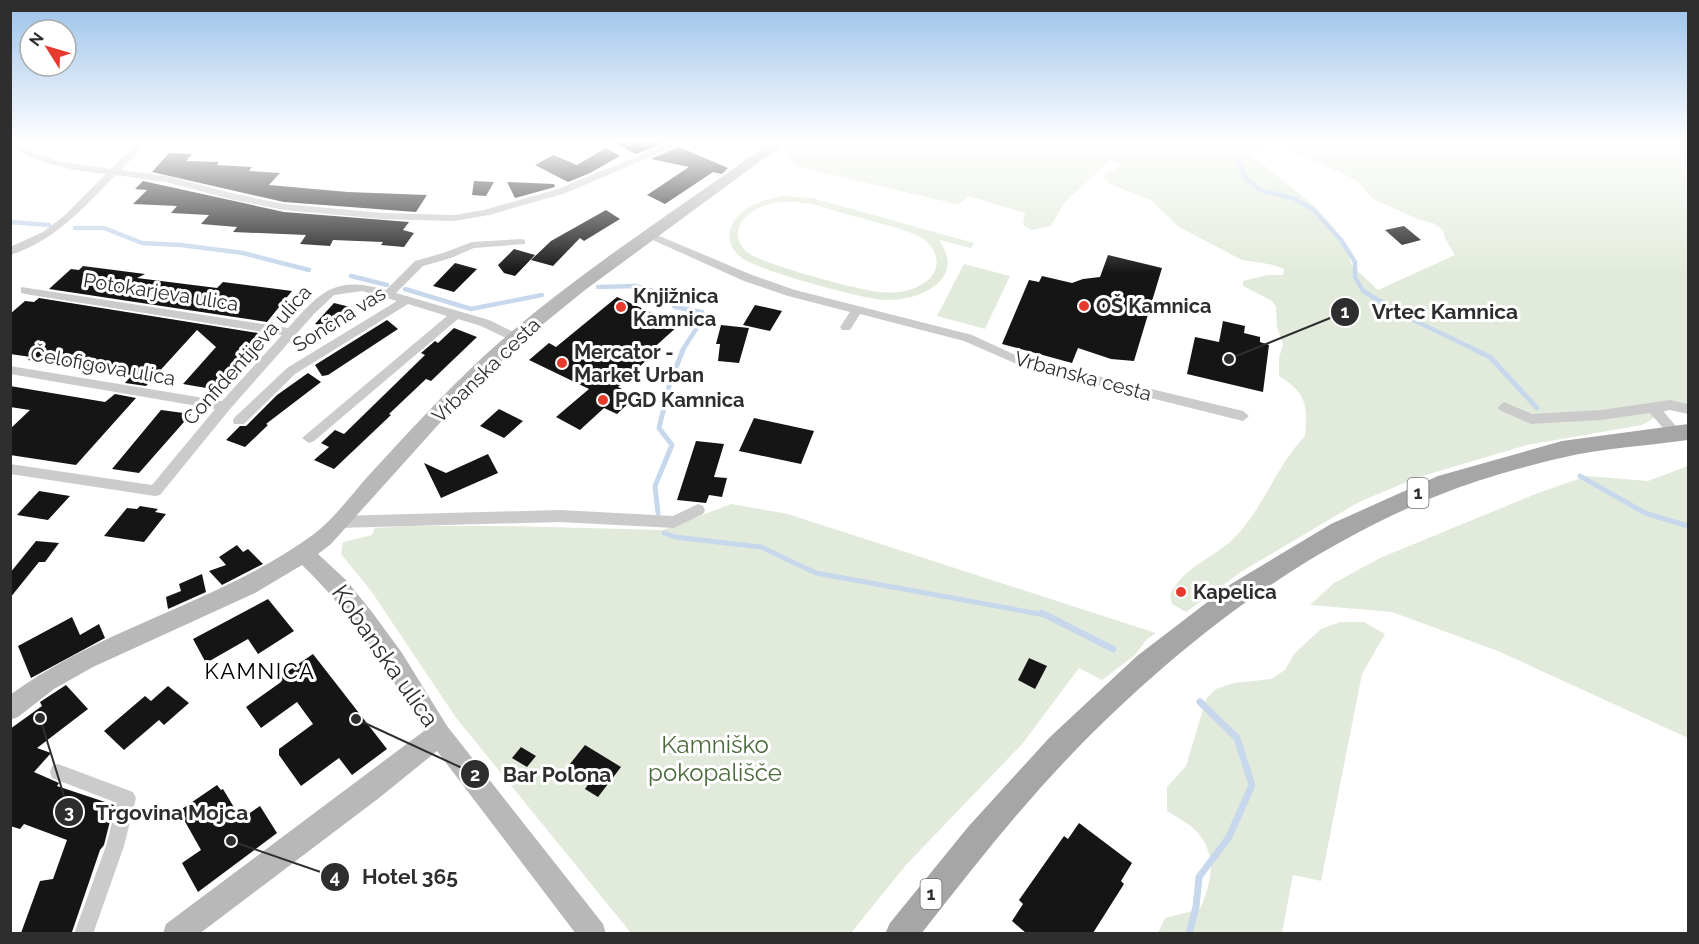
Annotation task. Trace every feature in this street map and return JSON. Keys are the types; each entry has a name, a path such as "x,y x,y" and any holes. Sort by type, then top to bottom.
{"main road":[{"name":"1","path":"901,933 1015,793 1116,690 1181,635 1295,554 1349,524 1408,496 1467,475 1538,455 1578,447 1682,433"}],"street":[{"path":"10,252 47,234 98,185"},
{"path":"189,185 284,207 383,216 465,218 578,185"},
{"name":"Vrbanska cesta","path":"15,702 122,641 211,606 254,585 304,554 338,522 437,416 516,338 577,287 720,185"},
{"name":"Vrbanska cesta","path":"650,235 748,278 792,293 968,338 1019,361 1243,416"},
{"path":"389,294 419,263 447,256 472,245 521,242"},
{"name":"Confidentijeva ulica","path":"10,469 155,491 225,406 322,298 331,292 362,287 485,323 516,338"},
{"name":"Potokarjeva ulica","path":"25,290 291,332"},
{"name":"Sončna vas","path":"239,421 291,371 407,300"},
{"path":"846,327 857,309"},
{"path":"309,438 455,315"},
{"name":"Čelofigova ulica","path":"10,370 225,406"},
{"path":"1504,407 1531,419 1601,415 1670,405 1689,409"},
{"path":"1652,407 1682,433"},
{"path":"338,522 560,516 674,522 698,510"},
{"name":"Kobanska ulica","path":"304,554 338,586 364,619 394,660 439,734 593,933"},
{"path":"176,933 370,789 439,734"},
{"path":"58,772 127,798 115,846 82,933"}],"green space":[{"path":"876,185 1083,185 1065,202 1051,226 1032,230 1023,225 1025,213 968,196 961,203 956,204"},
{"path":"1113,185 1289,185 1313,205 1334,228 1347,250 1352,266 1378,290 1455,255 1443,230 1433,223 1420,220 1373,199 1361,185 1688,185 1688,406 1678,404 1642,425 1527,445 1416,478 1359,502 1244,570 1186,612 1172,604 1170,595 1176,585 1191,570 1234,538 1254,514 1286,460 1305,436 1306,416 1300,394 1279,376 1279,358 1283,344 1277,327 1276,307 1272,301 1243,286 1243,281 1267,275 1283,275 1284,269 1242,260 1179,227 1151,200"},
{"path":"783,196 812,198 974,243 971,248 939,240 946,254 947,266 944,276 926,292 913,297 875,299 812,284 768,270 742,258 730,242 729,233 733,223 742,212 762,201","holes":["782,202 812,204 913,233 922,238 931,247 936,258 936,269 933,275 917,287 906,291 886,293 832,282 771,263 747,252 740,244 738,234 740,224 758,209"]},
{"path":"964,264 1010,276 985,329 937,316"},
{"path":"1688,466 1688,738 1498,651 1392,612 1310,605 1334,583 1380,558 1538,493 1587,476 1648,481"},
{"name":"Kamniško pokopališče","path":"731,504 788,514 1156,633 1147,639 1135,655 1102,680 1079,668 1023,743 906,865 851,933 631,933 457,719 371,591 341,554 343,542 372,535 375,528 504,526 663,530"},
{"path":"1340,622 1364,622 1385,634 1362,674 1321,881 1293,875 1282,933 1158,933 1165,918 1200,909 1207,890 1211,870 1204,842 1191,827 1167,811 1167,787 1186,766 1206,699 1216,689 1234,683 1271,679 1285,670 1294,654 1321,629"}],"building":[{"path":"139,185 161,185 284,212 409,222 403,230 414,233 404,247 381,245 383,242 333,240 330,246 300,244 306,235 233,232 237,227 201,224 209,215 171,213 177,206 133,204 147,190 135,189"},
{"path":"209,185 270,185 348,192 427,195 416,212 284,202"},
{"path":"473,185 492,185 486,196 472,195"},
{"path":"509,185 554,185 555,187 515,198"},
{"path":"662,185 693,185 665,204 647,195"},
{"path":"606,210 620,219 584,241 580,238 553,266 531,260 551,241"},
{"path":"1404,226 1421,240 1402,245 1385,230"},
{"path":"514,249 535,255 515,276 504,273 498,265"},
{"name":"OŠ Kamnica","path":"1108,255 1162,268 1134,361 1111,359 1078,348 1072,363 1002,344 1029,280 1039,282 1042,276 1072,283 1100,277"},
{"path":"455,263 477,269 454,292 433,286"},
{"path":"83,266 145,274 137,278 217,288 223,282 292,291 267,322 49,289 71,269 79,270"},
{"path":"617,297 679,325 648,353 652,355 618,387 636,396 617,414 604,408 580,430 556,417 589,389 529,360 549,343 556,347"},
{"path":"39,298 258,333 212,389 183,384 216,347 197,330 146,386 125,383 132,375 28,360 31,357 10,354 10,314 25,301 34,302"},
{"path":"334,303 354,308 336,328 315,324"},
{"path":"755,305 782,311 770,331 743,325"},
{"path":"387,320 398,329 328,375 322,376 315,365"},
{"path":"1223,321 1245,326 1244,333 1260,337 1260,342 1269,345 1263,392 1187,374 1195,337 1219,342"},
{"path":"721,325 749,328 739,363 718,361 720,344 716,344"},
{"path":"454,328 477,337 431,381 426,379 334,469 314,460 329,447 321,443 335,430 344,434 425,355 421,353 435,341 438,343"},
{"path":"308,373 321,382 266,424 268,425 245,447 226,440 240,426 246,426 277,395"},
{"path":"10,386 105,402 115,394 136,398 76,465 10,455 10,429 30,410 10,407"},
{"path":"499,409 523,421 504,438 480,426"},
{"path":"161,410 191,414 139,473 112,469"},
{"path":"754,418 814,431 801,464 739,451"},
{"path":"696,441 724,444 714,477 727,478 722,497 709,495 706,503 677,500"},
{"path":"488,454 498,473 441,498 424,463 446,473"},
{"path":"39,491 70,496 48,520 17,515"},
{"path":"140,506 158,509 155,512 166,514 144,542 104,536 127,508 137,509"},
{"path":"36,541 59,543 45,562 39,562 10,598 10,573"},
{"path":"237,545 243,552 248,549 263,564 222,585 209,571 226,565 219,557"},
{"path":"202,574 206,592 168,609 166,597 181,591 179,584"},
{"path":"268,599 294,631 258,654 248,639 206,663 193,639"},
{"path":"72,617 80,635 99,624 105,638 31,678 18,646"},
{"path":"313,654 387,749 352,775 339,758 301,786 279,755 279,749 313,724 297,702 261,728 246,707 281,682 278,678"},
{"path":"1029,658 1047,666 1035,689 1018,680"},
{"path":"66,685 88,709 37,748 51,753 34,772 59,783 57,786 114,805 104,845 100,850 72,932 21,933 40,881 53,879 67,840 24,824 20,829 10,826 10,729 42,706 40,702"},
{"path":"168,686 189,703 164,725 159,720 124,750 104,731 145,696 151,701"},
{"path":"585,745 621,767 598,797 585,789 589,783 566,769"},
{"path":"521,747 536,756 527,767 512,758"},
{"path":"217,785 221,790 223,789 241,819 260,806 277,833 198,892 182,863 201,850 179,811"},
{"path":"1079,823 1132,863 1121,881 1124,884 1093,933 1026,933 1012,921 1023,904 1019,900 1064,836 1068,839"}],"waterway":[{"path":"1254,185 1260,190 1295,199 1315,211 1341,240 1355,262 1355,277 1363,291 1407,317 1478,351"},
{"path":"10,222 49,225"},
{"path":"75,228 104,228 142,243 181,245 243,253 309,270"},
{"path":"351,276 387,285"},
{"path":"598,287 635,286 664,294 675,307 702,312 696,329 682,351"},
{"path":"405,289 471,309 542,295"},
{"path":"658,513 655,486 672,445 659,428 670,382 683,350"},
{"path":"1475,350 1490,357 1537,408"},
{"path":"1580,476 1645,513 1688,526"},
{"path":"664,533 675,537 761,547 816,573 1045,615"},
{"path":"1042,613 1113,649"},
{"path":"1189,934 1196,907 1199,877 1229,837 1252,785 1237,738 1200,702"}],"place":[{"name":"OŠ Kamnica","path":"1084,306"},
{"name":"Knjižnica Kamnica","path":"621,307"},
{"name":"Vrtec Kamnica","path":"1229,359"},
{"name":"Mercator - Market Urban","path":"562,363"},
{"name":"PGD Kamnica","path":"603,400"},
{"name":"Kapelica","path":"1181,592"},
{"name":"Trgovina Mojca","path":"40,718"},
{"name":"Bar Polona","path":"356,719"},
{"name":"Hotel 365","path":"231,841"}],"district":[{"name":"KAMNICA","path":"260,671"}]}
